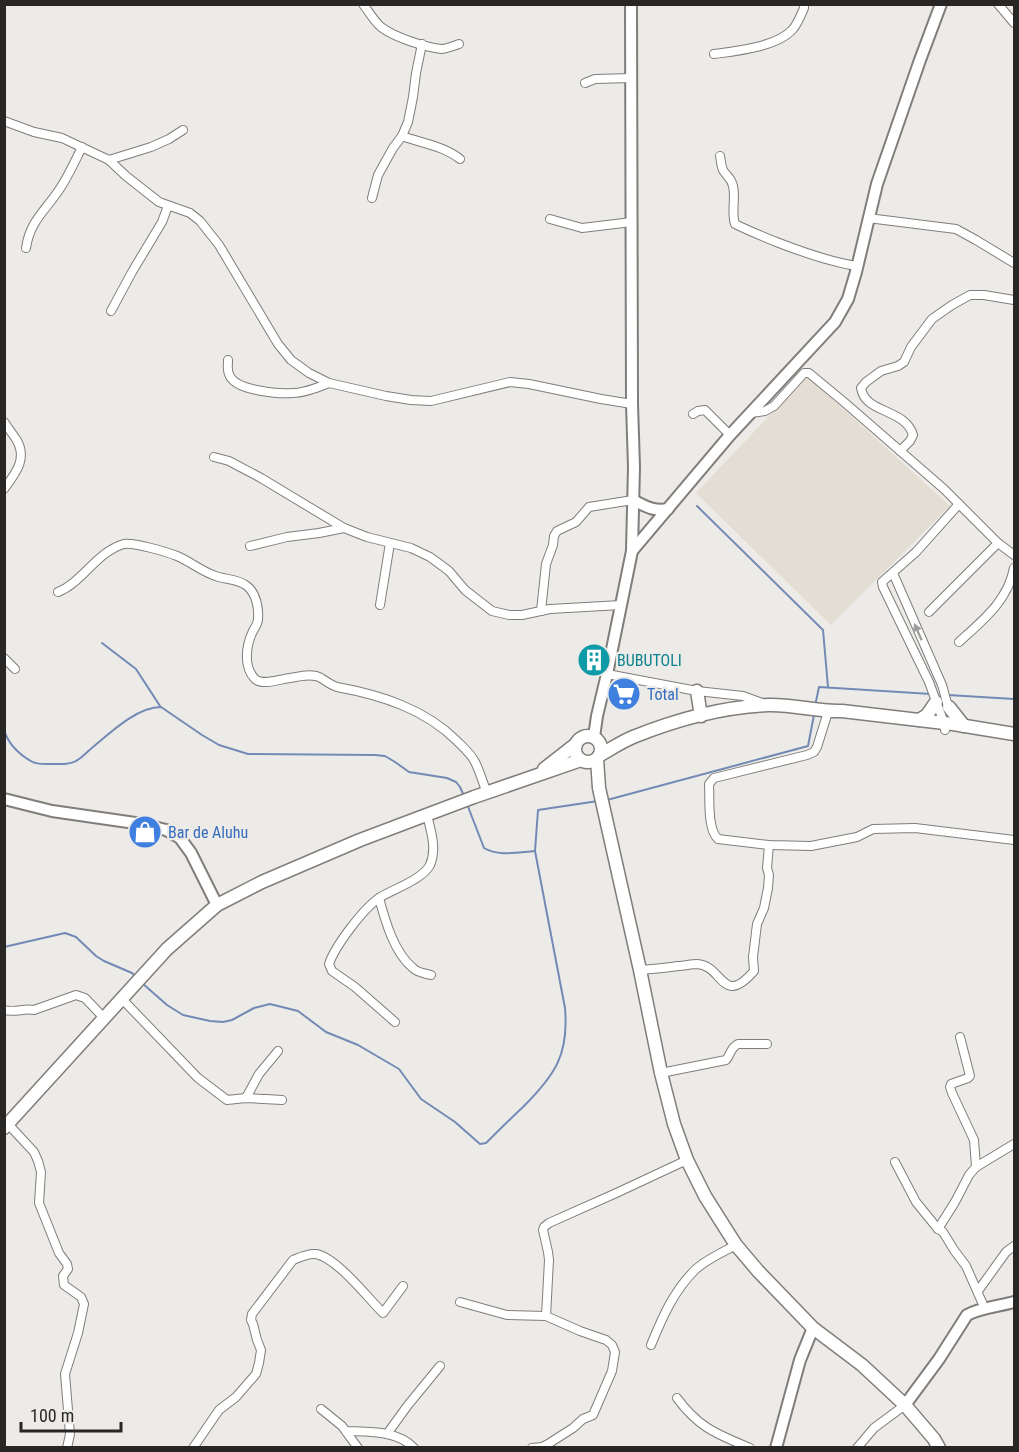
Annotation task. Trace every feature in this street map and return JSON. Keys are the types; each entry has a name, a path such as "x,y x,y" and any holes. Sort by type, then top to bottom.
{"main road":[{"path":"697,691 701,716"},
{"path":"919,720 942,703 952,727"},
{"path":"6,1126 167,949 217,905 262,882 360,840 474,796 582,761 591,762 631,738 701,716 770,705 919,720 1014,740"},
{"path":"827,711 841,715 1014,734"},
{"path":"535,776 588,739 631,738"},
{"path":"588,739 601,747 598,757 600,790 661,1073 674,1124 687,1160 705,1196 736,1245 758,1272 813,1328 862,1365 905,1405 939,1448"},
{"path":"588,739 575,751 600,790"}],"street":[{"path":"363,4 379,25 387,31 441,49 459,44"},
{"path":"588,739 597,716 607,674 632,550 632,4"},
{"path":"714,54 749,50 786,35 794,28 804,4"},
{"path":"632,550 730,435 835,322 848,299 877,184 941,4"},
{"path":"998,4 1014,23"},
{"path":"372,198 378,175 408,122 422,44"},
{"path":"585,83 595,80 631,78"},
{"path":"4,121 34,132 62,138 109,160 159,202 190,213 200,221 219,245 278,344 291,360 309,373 329,383 386,396 431,401 510,382 632,404"},
{"path":"109,160 151,147 183,130"},
{"path":"402,136 441,148 460,159"},
{"path":"26,248 31,228 59,189 82,147"},
{"path":"720,156 722,170 729,177 733,186 735,224 817,257 857,266"},
{"path":"111,311 158,229 168,206"},
{"path":"868,218 956,229 1014,263"},
{"path":"550,219 582,228 632,222"},
{"path":"900,451 913,435 910,428 904,420 867,402 862,395 861,388 881,371 904,362 910,347 932,319 952,305 970,295 1014,300"},
{"path":"228,360 228,374 238,385 271,393 296,393 329,383"},
{"path":"751,413 765,411 774,406 798,378 804,373 809,373 900,451 998,543 1014,555"},
{"path":"693,414 705,410 730,435"},
{"path":"4,422 18,441 22,457 18,471 4,489"},
{"path":"214,457 230,462 261,478 344,528 367,537 411,548 430,557 449,571 465,590 492,611 522,615 578,606 621,605"},
{"path":"541,611 546,564 557,531 576,522 586,509 593,506 633,500 651,509 668,509"},
{"path":"952,727 882,582 916,552 959,504"},
{"path":"250,546 287,537 344,528"},
{"path":"58,592 67,588 104,555 127,543 177,556 214,576 238,580 249,587 254,594 257,608 258,621 247,652 247,663 258,681 314,675 331,685 393,701 429,718 446,729 468,753 476,764 487,793"},
{"path":"380,605 390,543"},
{"path":"929,612 998,543"},
{"path":"959,642 996,608 1012,581 1014,568"},
{"path":"892,573 942,685 942,703"},
{"path":"4,658 15,669"},
{"path":"607,674 697,691 743,696 770,705"},
{"path":"827,711 814,752 714,778 709,784 711,821 715,837 769,846 811,846 857,837 873,829 915,828 1014,840"},
{"path":"4,799 52,811 142,824 166,830 180,838 192,853 217,905"},
{"path":"395,1022 355,987 332,971 329,964 341,942 368,908 379,898 415,879 431,863 433,848 427,815"},
{"path":"640,970 697,964 712,969 719,979 730,985 738,986 746,980 754,971 753,957 757,924 764,908 768,888 769,846"},
{"path":"379,898 387,924 402,956 412,968 420,973 431,975"},
{"path":"4,1010 17,1012 28,1008 34,1010 76,995 85,998 104,1018"},
{"path":"122,999 190,1070 227,1100 246,1098 282,1100 266,1099"},
{"path":"960,1037 970,1076 951,1084 950,1087 974,1140 976,1167"},
{"path":"661,1073 726,1060 730,1050 738,1044 767,1044"},
{"path":"246,1098 259,1074 278,1051"},
{"path":"6,1126 34,1152 38,1161 39,1203 59,1253 67,1264 68,1269 63,1276 64,1285 81,1297 84,1304 78,1333 65,1374 70,1434 67,1448"},
{"path":"938,1228 976,1167 1014,1144"},
{"path":"546,1316 549,1260 544,1227 687,1160"},
{"path":"895,1162 916,1202 943,1232 966,1266 985,1309"},
{"path":"651,1345 670,1302 696,1269 736,1245"},
{"path":"978,1291 1006,1252 1014,1246"},
{"path":"193,1448 219,1410 236,1396 255,1374 261,1350 251,1320 252,1314 293,1260 313,1253 335,1263 383,1313 403,1286"},
{"path":"460,1302 507,1315 546,1316 606,1340 612,1345 615,1352 614,1360 593,1415 583,1419 548,1444 532,1448"},
{"path":"857,1448 874,1428 905,1405 939,1359 967,1315 974,1311 1014,1302"},
{"path":"776,1448 800,1360 813,1328"},
{"path":"387,1434 440,1366"},
{"path":"677,1398 688,1412 712,1431 750,1448"},
{"path":"321,1408 342,1426 358,1448"},
{"path":"346,1431 387,1434 410,1443 414,1448"}],"shaded area":[{"path":"807,376 950,506 831,625 696,493"}],"waterway":[{"path":"697,506 823,630 828,687"},
{"path":"102,643 136,669 160,706"},
{"path":"815,706 819,687 931,694"},
{"path":"948,695 1014,699"},
{"path":"4,729 12,746 29,760 42,764 67,764 80,758 134,716 143,711 161,707 219,745 248,754 385,756 409,772 447,778 456,782 464,796"},
{"path":"607,800 808,746 814,715"},
{"path":"467,804 484,848 509,853 535,851 538,810 598,801"},
{"path":"142,983 167,1005 183,1015 210,1021 232,1020 254,1008 270,1004 298,1011 326,1032 358,1045 399,1069 421,1099 455,1122 480,1144 486,1143 544,1085 558,1063 565,1039 565,1008 535,851"},
{"path":"4,947 65,933 76,937 104,961 136,977"}],"place":[{"name":"BUBUTOLI","path":"594,660"},
{"name":"Total","path":"624,694"},
{"name":"Bar de Aluhu","path":"145,832"}]}
